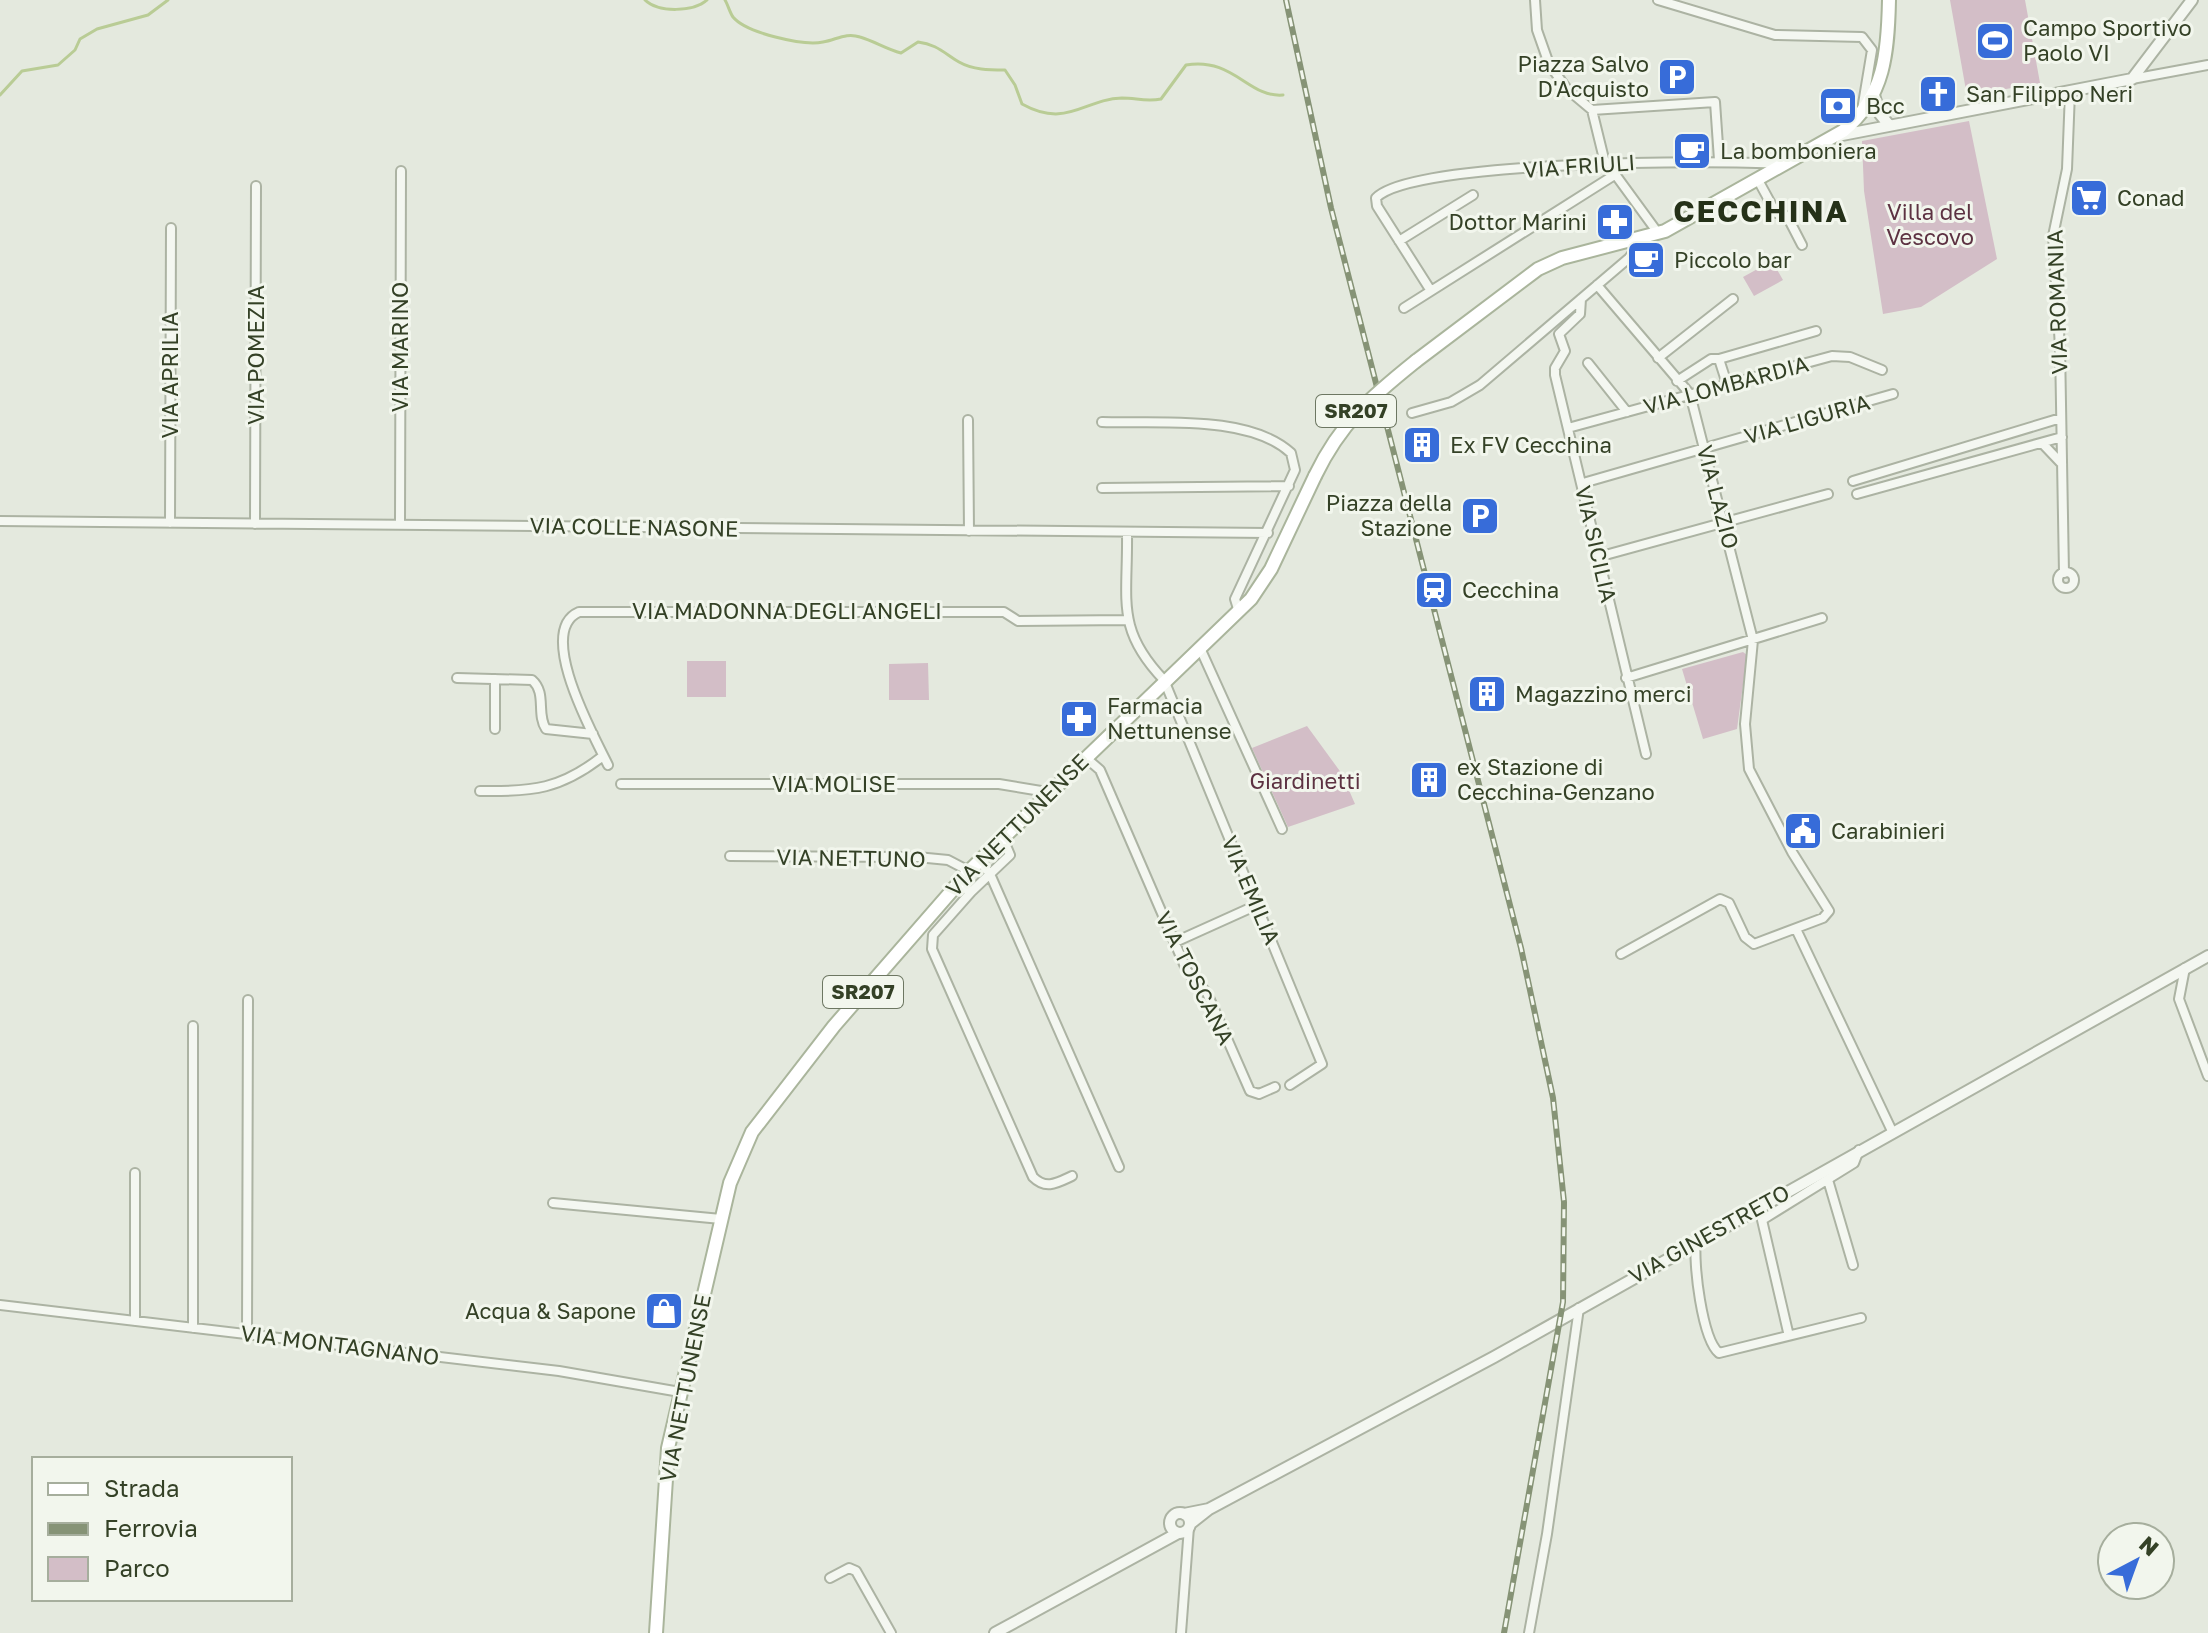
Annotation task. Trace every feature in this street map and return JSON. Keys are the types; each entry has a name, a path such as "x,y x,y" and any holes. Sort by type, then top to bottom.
{"main road":[{"name":"VIA NETTUNENSE","path":"656,1633 668,1448 738,1158 767,1108 956,884 1047,792 1239,612 1271,569 1333,439 1352,415 1416,361 1538,269 1562,258 1658,233 1835,136 1862,113 1874,95 1887,49 1889,0"}],"street":[{"path":"1535,0 1537,30 1549,64 1571,93 1592,110 1599,148 1607,165 1658,233"},
{"path":"1658,0 1775,35 1857,35 1867,41 1872,50 1862,113"},
{"path":"2132,79 2192,0"},
{"path":"1835,136 2208,65"},
{"name":"VIA ROMANIA","path":"2064,573 2062,437 2053,236 2057,201 2067,169 2070,92"},
{"path":"1874,95 1880,114 1889,125"},
{"path":"1592,110 1715,102 1719,160"},
{"name":"VIA FRIULI","path":"1399,241 1377,206 1376,198 1385,190 1431,177 1719,160 1787,164"},
{"path":"1593,166 1604,184"},
{"name":"VIA MARINO","path":"400,523 401,171"},
{"path":"1404,308 1616,174"},
{"path":"1758,180 1776,213 1787,216 1802,245"},
{"name":"VIA POMEZIA","path":"255,524 256,186"},
{"path":"1431,291 1399,241 1473,195"},
{"name":"VIA APRILIA","path":"170,523 171,228"},
{"path":"1412,413 1451,402 1480,385 1632,255 1644,238"},
{"name":"VIA LAZIO","path":"1597,285 1690,394 1753,640 1745,741 1754,782 1798,861 1829,908 1825,917 1796,929"},
{"name":"VIA SICILIA","path":"1581,299 1580,314 1559,334 1565,351 1555,368 1646,754"},
{"path":"1658,358 1733,299"},
{"path":"1677,381 1711,359 1816,331"},
{"name":"VIA LOMBARDIA","path":"1568,428 1835,355 1853,358 1882,370"},
{"path":"1719,359 1727,384"},
{"path":"1588,363 1627,412"},
{"name":"VIA LIGURIA","path":"1583,483 1893,394"},
{"path":"1853,481 2061,418"},
{"path":"968,420 969,531"},
{"path":"1102,422 1243,428 1281,444 1294,461 1289,486 1235,599 1239,612"},
{"path":"1857,494 2062,437"},
{"path":"2042,443 2062,464"},
{"path":"1102,488 1289,486"},
{"path":"1598,557 1828,494"},
{"name":"VIA COLLE NASONE","path":"0,521 1268,533"},
{"path":"1127,534 1128,620 1139,653 1164,680"},
{"name":"VIA MADONNA DEGLI ANGELI","path":"608,765 572,688 562,635 566,620 583,611 1004,612 1018,621 1128,620"},
{"path":"1626,678 1822,618"},
{"path":"1200,648 1282,829"},
{"path":"457,678 536,683 542,721 548,731 593,734"},
{"path":"495,679 495,729"},
{"name":"VIA EMILIA","path":"1164,680 1322,1064 1290,1085"},
{"path":"480,791 547,788 580,773 603,756"},
{"name":"VIA TOSCANA","path":"1085,757 1100,770 1189,974 1207,993 1250,1091 1259,1094 1275,1087"},
{"name":"VIA MOLISE","path":"621,784 993,783 1047,792"},
{"path":"1002,836 1010,855 971,892 933,935 932,949 1033,1177 1040,1184 1049,1186 1072,1176"},
{"name":"VIA NETTUNO","path":"730,856 917,857 948,860 969,871"},
{"path":"979,861 990,874 1119,1167"},
{"path":"956,884 971,892"},
{"path":"1621,954 1720,899 1729,903 1751,943 1759,944 1796,929 1892,1131"},
{"path":"1175,942 1257,905"},
{"name":"VIA GINESTRETO","path":"1188,1522 1346,1438 2208,956"},
{"path":"2185,968 2179,999 2208,1076"},
{"path":"247,1334 248,1000"},
{"path":"193,1026 193,1328"},
{"path":"1788,1332 1762,1220 1856,1162 1859,1149"},
{"path":"135,1173 135,1321"},
{"path":"1828,1180 1853,1265"},
{"path":"553,1203 721,1219"},
{"path":"1696,1241 1695,1260 1700,1295 1710,1341 1719,1353 1861,1318"},
{"name":"VIA MONTAGNANO","path":"0,1305 583,1375 680,1392"},
{"path":"1529,1633 1547,1534 1579,1308"},
{"path":"1162,1539 1175,1515 1188,1522"},
{"path":"995,1633 1162,1539 1178,1533 1188,1522"},
{"path":"1181,1633 1188,1522"},
{"path":"1170,1523 1178,1533 1185,1554"},
{"path":"830,1578 849,1568 856,1571 891,1633"}],"green space":[{"name":"Campo Sportivo Paolo VI","path":"1950,0 2025,0 2040,83 1967,96"},
{"name":"Villa del Vescovo","path":"1969,121 1997,259 1921,307 1883,314 1864,191 1862,141"},
{"path":"1772,261 1783,280 1754,296 1743,277"},
{"path":"1743,652 1747,655 1737,729 1703,739 1682,669"},
{"path":"687,661 726,661 726,697 687,697"},
{"path":"928,663 929,700 889,700 889,664"},
{"name":"Giardinetti","path":"1307,726 1342,774 1355,804 1288,827 1252,748"}],"waterway":[{"path":"0,95 22,71 58,65 75,50 80,39 97,29 148,15 168,0"},
{"path":"645,0 667,9 694,7 707,0"},
{"path":"725,0 733,17 740,23 775,37 814,43 855,36 901,53 918,42 935,47 970,67 1005,70 1022,104 1051,114 1122,98 1161,99 1186,65 1216,67 1260,90 1283,95"}],"railway":[{"path":"1286,0 1331,208 1521,948 1553,1098 1564,1202 1563,1302 1504,1633"}],"place":[{"name":"Campo Sportivo Paolo VI","path":"1995,41"},
{"name":"Piazza Salvo D'Acquisto","path":"1677,77"},
{"name":"San Filippo Neri","path":"1938,94"},
{"name":"Bcc","path":"1838,106"},
{"name":"La bomboniera","path":"1692,151"},
{"name":"Conad","path":"2089,198"},
{"name":"Dottor Marini","path":"1615,222"},
{"name":"Piccolo bar","path":"1646,260"},
{"name":"Ex FV Cecchina","path":"1422,445"},
{"name":"Piazza della Stazione","path":"1480,516"},
{"name":"Cecchina","path":"1434,590"},
{"name":"Magazzino merci","path":"1487,694"},
{"name":"Farmacia Nettunense","path":"1079,719"},
{"name":"ex Stazione di Cecchina-Genzano","path":"1429,780"},
{"name":"Carabinieri","path":"1803,831"},
{"name":"Acqua & Sapone","path":"664,1311"}],"district":[{"name":"CECCHINA","path":"1761,212"}]}
